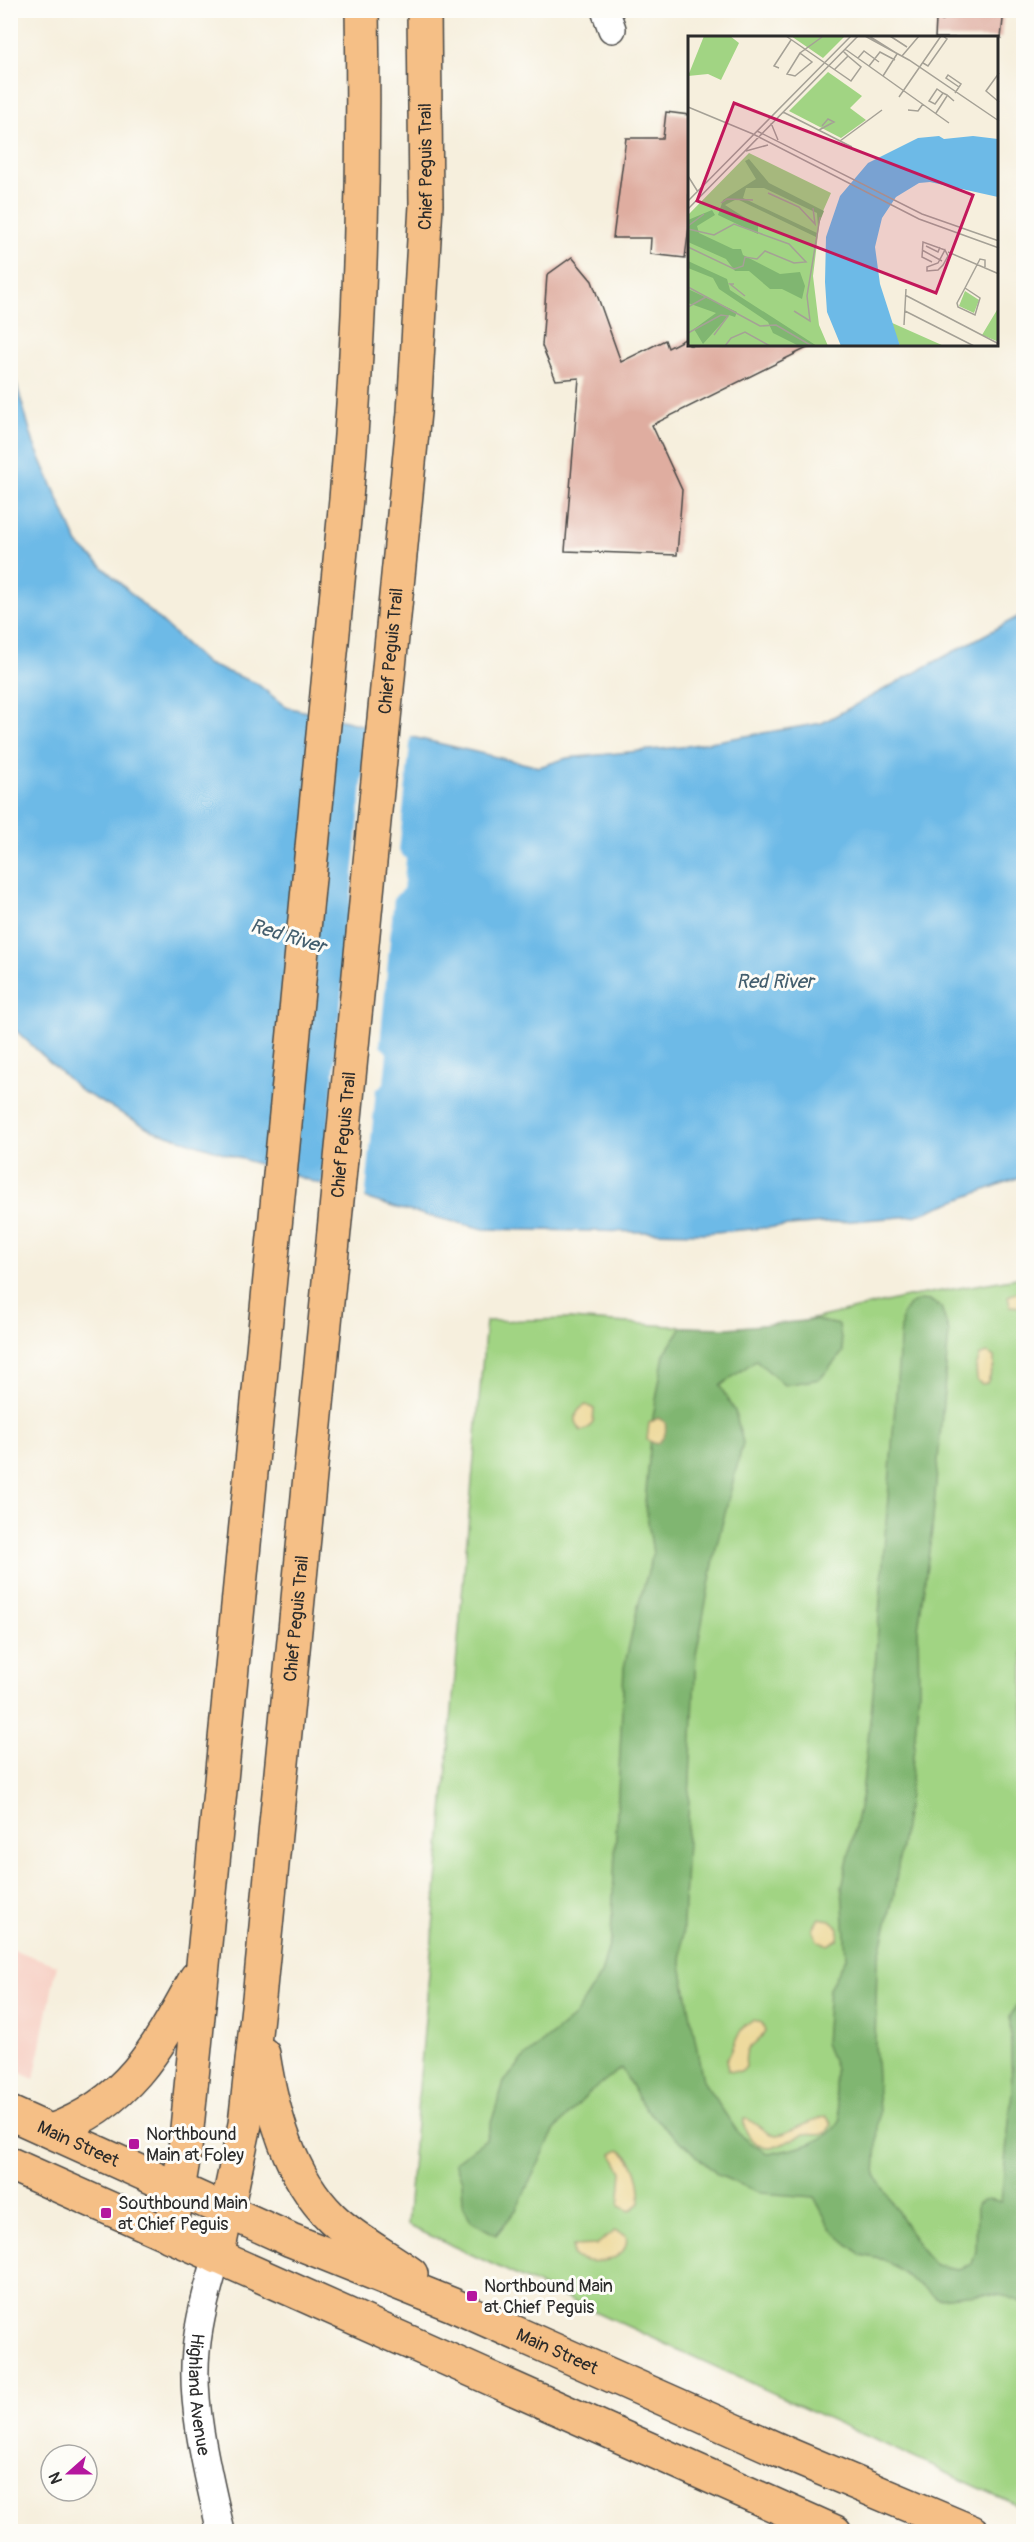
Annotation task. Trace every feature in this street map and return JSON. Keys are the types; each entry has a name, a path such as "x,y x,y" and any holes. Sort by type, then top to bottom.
{"main road":[{"path":"170,2236 185,2149 354,406 363,208 362,10"},
{"name":"Chief Peguis Trail","path":"217,2257 245,2124 259,1998 414,412 426,205 424,10"},
{"path":"51,2131 90,2114 130,2080 164,2036 202,1965"},
{"path":"259,1998 269,2091 286,2145 305,2181 332,2217 358,2240 396,2263 453,2305"},
{"name":"Main Street","path":"10,2113 353,2267 453,2305 792,2456 972,2532"},
{"path":"10,2164 835,2532"}],"street":[{"name":"Highland Avenue","path":"217,2257 198,2329 195,2377 198,2411 221,2532"}],"shaded area":[{"path":"11,1949 57,1965 34,2079 11,2069"}],"green space":[{"path":"1023,1277 1023,2508 407,2225 486,1321 570,1319 757,1332 907,1297"},
{"path":"920,1300 931,1301 941,1307 949,1332 932,1530 918,1629 919,1690 911,1780 894,1894 877,1965 875,2043 879,2111 875,2175 921,2249 935,2265 958,2269 972,2264 976,2251 977,2204 989,2199 1001,2202 1012,2092 1010,2017 1023,1994 1023,2304 1004,2296 993,2295 937,2298 885,2260 861,2255 831,2229 814,2197 761,2193 718,2175 645,2109 621,2068 588,2094 554,2131 516,2210 496,2235 471,2221 463,2205 462,2181 455,2162 486,2139 504,2082 525,2057 574,2017 601,1974 611,1938 624,1668 653,1554 645,1502 653,1417 664,1354 682,1327 728,1328 816,1320 839,1325 843,1352 820,1379 784,1385 756,1360 720,1386 735,1411 743,1443 716,1548 696,1655 681,1965 703,2081 739,2134 767,2154 799,2148 818,2140 835,2128 841,2119 835,2094 835,2069 825,2043 829,1988 846,1958 842,1887 862,1794 873,1693 902,1315 909,1305"}],"sand":[{"path":"1023,1290 1023,1307 1010,1306 1008,1296"},
{"path":"988,1353 994,1357 994,1366 987,1383 982,1384 977,1380 976,1368 980,1355"},
{"path":"586,1405 594,1409 593,1423 581,1431 576,1416 579,1410"},
{"path":"658,1418 665,1422 666,1429 665,1435 656,1444 647,1440 649,1423"},
{"path":"819,1918 830,1920 839,1928 838,1939 828,1945 817,1941 813,1928"},
{"path":"754,2020 762,2023 765,2032 748,2050 746,2067 741,2072 728,2070 726,2061 740,2032 743,2027"},
{"path":"826,2116 832,2124 826,2133 805,2134 771,2148 760,2146 754,2141 746,2131 744,2122 744,2119 748,2119 768,2133 776,2135"},
{"path":"619,2150 630,2159 639,2180 640,2203 630,2211 619,2206 622,2172 612,2154"},
{"path":"614,2231 626,2235 623,2251 616,2256 608,2260 589,2261 573,2256 573,2246 596,2245"}],"water":[{"name":"Red River","path":"10,362 34,444 78,544 207,664 256,683 286,707 539,767 567,758 681,747 822,723 1023,614 1023,1176 914,1216 703,1233 484,1229 396,1208 152,1130 81,1091 11,1026"}],"pier":[{"path":"368,724 411,735 399,851 406,859 403,890 394,897 380,1045 387,1053 384,1083 376,1090 365,1201 323,1187"}],"building":[{"path":"944,10 1004,10 1001,38 998,36 935,36 936,20 943,20"},
{"path":"666,112 688,115 688,235 685,258 650,254 651,238 613,238 626,138 663,138"},
{"path":"572,257 592,281 621,362 665,340 668,348 688,338 688,346 811,346 652,425 682,490 677,555 565,551 579,378 556,380 542,346 547,275"}],"place":[{"name":"Northbound Main at Foley","path":"134,2144"},
{"name":"Southbound Main at Chief Peguis","path":"106,2213"},
{"name":"Northbound Main at Chief Peguis","path":"472,2296"}]}
